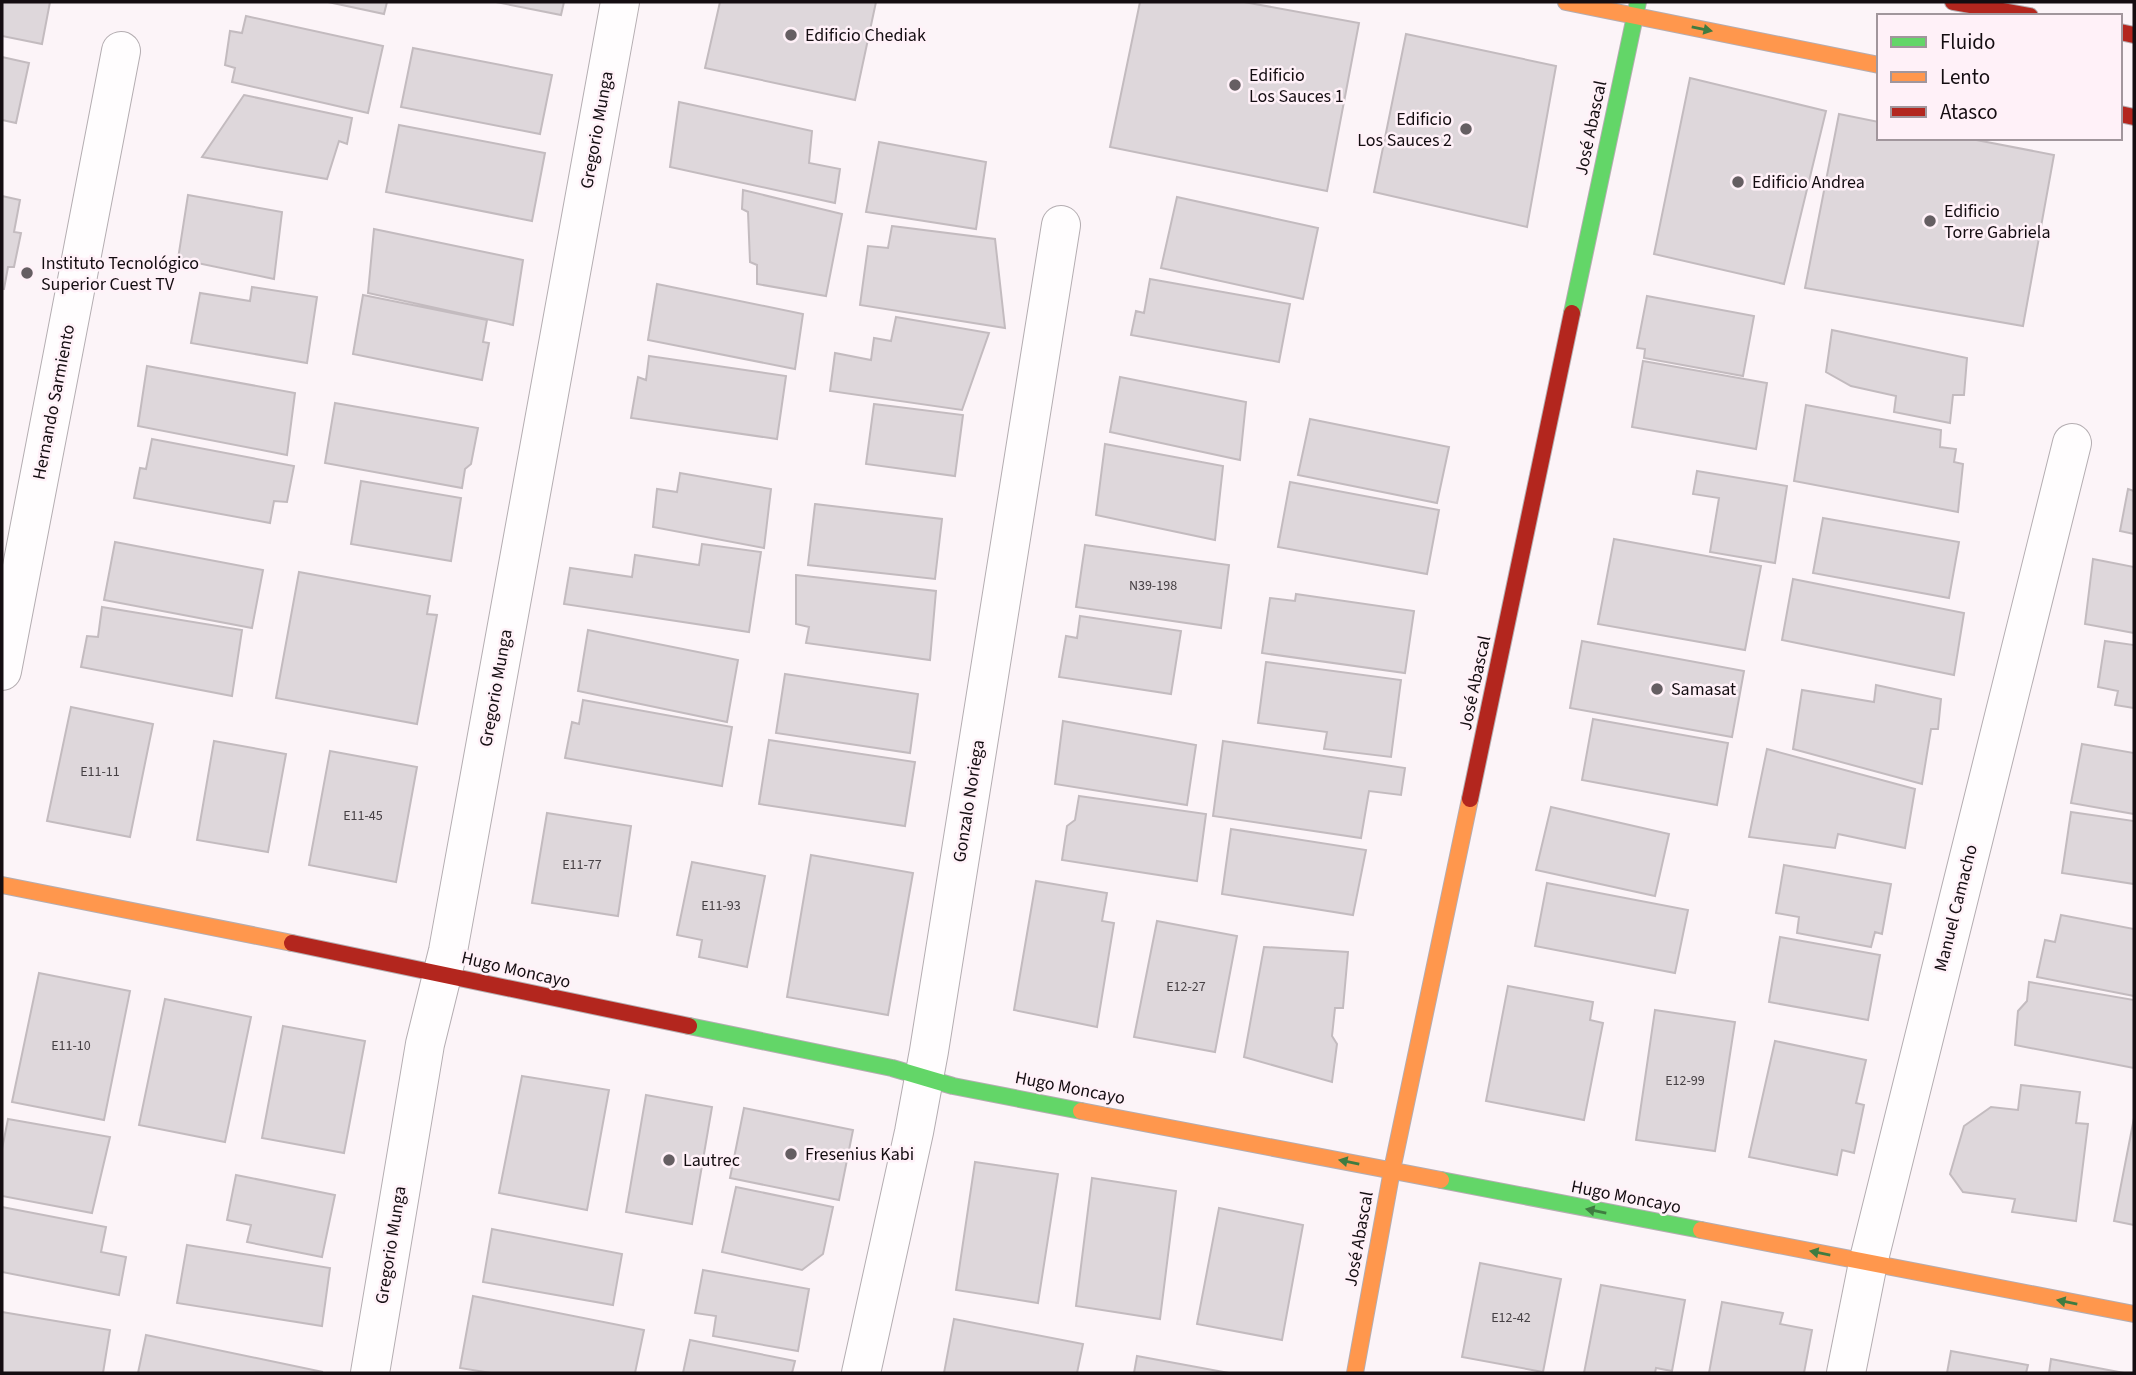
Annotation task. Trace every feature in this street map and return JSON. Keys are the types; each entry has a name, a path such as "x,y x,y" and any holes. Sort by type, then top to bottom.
{"street":[{"name":"Gregorio Munga","path":"370,1373 425,1044 443,973 620,2"},
{"path":"1566,2 1636,9 1877,65"},
{"path":"1954,2 2019,14"},
{"name":"José Abascal","path":"1354,1373 1392,1170 1636,9"},
{"name":"Hernando Sarmiento","path":"2,671 121,51"},
{"name":"Gonzalo Noriega","path":"862,1373 924,1078 1061,225"},
{"name":"Manuel Camacho","path":"1846,1373 1868,1262 2071,443"},
{"name":"Hugo Moncayo","path":"2,885 443,973 476,983 892,1068 924,1078 1453,1184 2134,1314"}],"building":[{"path":"2,2 50,2 42,44 2,36"},
{"path":"328,2 387,2 384,14"},
{"path":"496,2 564,2 561,15"},
{"name":"Edificio Chediak","path":"720,2 876,2 855,100 705,68"},
{"name":"Edificio Los Sauces 1","path":"1140,2 1244,2 1359,23 1327,191 1110,147"},
{"path":"246,16 383,46 368,113 232,82 235,68 225,65 230,31 242,33"},
{"name":"Edificio Los Sauces 2","path":"1406,34 1556,66 1527,227 1374,192"},
{"path":"413,48 552,75 540,134 401,107"},
{"path":"2,57 29,63 16,123 2,120"},
{"name":"Edificio Andrea","path":"1690,78 1826,111 1784,284 1654,254"},
{"path":"244,95 352,118 347,144 339,141 327,179 202,157"},
{"path":"679,102 812,131 809,163 840,169 835,203 670,167"},
{"name":"Edificio Torre Gabriela","path":"1839,114 1877,122 1877,140 1976,140 2054,155 2023,326 1805,288"},
{"path":"399,125 545,153 532,221 386,192"},
{"path":"879,142 986,162 976,229 866,212"},
{"path":"743,190 842,214 826,296 757,284 757,265 750,262 748,212 742,209"},
{"path":"188,195 282,212 274,279 178,259"},
{"path":"2,196 20,200 14,232 21,233 14,267 8,267 4,289 2,289"},
{"path":"1177,197 1318,228 1303,299 1161,268"},
{"path":"892,226 995,239 1005,328 860,305 868,246 888,248"},
{"path":"374,229 523,260 513,325 368,293"},
{"path":"1150,279 1290,304 1279,362 1131,335 1136,311 1144,313"},
{"path":"657,284 803,314 795,369 648,340"},
{"path":"252,287 317,297 307,363 191,343 200,293 250,301"},
{"path":"363,295 487,320 483,342 489,343 482,380 353,354"},
{"path":"1647,296 1754,316 1743,376 1644,358 1645,349 1637,348"},
{"path":"896,317 989,333 962,410 830,391 835,353 871,360 874,338 891,341"},
{"path":"1832,330 1967,358 1964,395 1953,395 1950,423 1894,412 1896,396 1851,386 1826,372"},
{"path":"649,356 786,376 777,439 631,418 638,377 646,380"},
{"path":"1643,361 1767,383 1756,449 1632,427"},
{"path":"147,366 295,393 287,455 138,426"},
{"path":"1120,377 1246,402 1240,460 1110,432"},
{"path":"335,403 478,428 471,464 465,469 462,488 325,463"},
{"path":"874,404 963,415 955,476 866,464"},
{"path":"1806,405 1941,430 1940,447 1956,449 1954,462 1963,464 1958,512 1794,481"},
{"path":"1310,419 1449,447 1437,503 1298,475"},
{"path":"152,439 294,466 287,502 274,501 270,523 134,498 140,468 146,469"},
{"path":"1105,444 1223,466 1215,540 1096,515"},
{"path":"1697,471 1787,486 1775,563 1710,552 1719,498 1693,494"},
{"path":"680,473 771,489 764,548 653,527 657,489 677,492"},
{"path":"361,481 461,498 451,561 351,544"},
{"path":"1290,482 1439,510 1427,574 1278,547"},
{"path":"2128,489 2134,491 2134,534 2120,531"},
{"path":"815,504 942,519 935,579 808,565"},
{"path":"1823,518 1959,542 1949,598 1813,573"},
{"path":"1614,539 1761,566 1745,650 1598,624"},
{"path":"115,542 263,570 252,628 104,600"},
{"path":"702,544 761,552 749,632 564,604 570,568 632,577 635,555 699,565"},
{"path":"1085,545 1229,565 1221,628 1076,607"},
{"path":"2093,559 2134,567 2134,633 2085,624"},
{"path":"299,572 430,596 427,614 437,615 417,724 276,698"},
{"path":"796,575 936,591 930,660 806,643 809,627 796,624"},
{"path":"1793,579 1964,613 1954,675 1782,640"},
{"path":"1296,594 1414,611 1405,673 1262,653 1270,598 1295,601"},
{"path":"102,607 242,630 232,696 81,667 87,636 98,637"},
{"path":"1080,616 1181,631 1171,694 1059,677 1066,636 1077,638"},
{"path":"588,630 738,660 727,722 578,691"},
{"name":"Samasat","path":"1582,641 1744,671 1732,737 1570,708"},
{"path":"2105,641 2134,645 2134,708 2115,705 2118,691 2098,687"},
{"path":"1266,662 1401,680 1391,757 1324,749 1327,732 1258,723"},
{"path":"785,674 918,694 910,753 776,733"},
{"path":"1876,685 1941,699 1938,729 1931,729 1922,784 1793,749 1802,690 1874,702"},
{"path":"583,700 732,727 722,786 565,758 572,722 579,724"},
{"path":"71,707 153,724 130,837 47,821"},
{"path":"1593,719 1728,743 1717,805 1582,780"},
{"path":"1063,721 1196,745 1187,805 1055,784"},
{"path":"769,740 915,762 905,826 759,804"},
{"path":"214,741 286,754 268,852 197,840"},
{"path":"1223,741 1405,768 1401,795 1369,791 1361,838 1213,816"},
{"path":"2082,744 2134,753 2134,814 2071,803"},
{"path":"1767,749 1915,789 1905,848 1838,834 1835,848 1749,837"},
{"path":"330,751 417,767 396,882 309,865"},
{"path":"1079,796 1206,814 1197,881 1062,860 1067,826 1075,820"},
{"path":"1551,807 1669,834 1655,896 1536,870"},
{"path":"2071,812 2134,821 2134,884 2062,873"},
{"path":"547,813 631,826 618,916 532,903"},
{"path":"1231,829 1366,850 1353,915 1222,894"},
{"path":"811,855 913,873 888,1015 787,997"},
{"path":"692,862 765,876 747,967 699,957 702,940 677,935"},
{"path":"1784,865 1891,884 1882,934 1875,932 1871,947 1797,933 1799,917 1776,913"},
{"path":"1036,881 1107,893 1102,921 1114,923 1097,1027 1014,1010"},
{"path":"1547,883 1688,910 1675,973 1535,946"},
{"path":"2061,915 2134,929 2134,996 2037,977 2045,940 2055,942"},
{"path":"1157,921 1237,936 1215,1052 1134,1037"},
{"path":"1780,937 1880,955 1868,1020 1769,1002"},
{"path":"1264,947 1348,952 1343,1008 1335,1008 1332,1036 1337,1044 1332,1082 1244,1057"},
{"path":"39,973 130,991 104,1120 12,1102"},
{"path":"2029,982 2134,1000 2134,1068 2015,1045 2018,1011 2027,1001"},
{"path":"1508,986 1593,1002 1590,1020 1603,1023 1584,1120 1486,1101"},
{"path":"165,999 251,1017 225,1142 139,1125"},
{"path":"1655,1010 1735,1022 1715,1151 1636,1140"},
{"path":"283,1026 365,1041 344,1153 262,1138"},
{"path":"1775,1041 1866,1060 1856,1103 1864,1105 1854,1153 1842,1150 1837,1175 1749,1157"},
{"path":"522,1076 609,1090 587,1210 499,1193"},
{"path":"2021,1085 2080,1092 2076,1123 2088,1124 2076,1221 2012,1212 2015,1199 1963,1192 1950,1174 1964,1126 1991,1107 2018,1110"},
{"name":"Lautrec","path":"646,1095 712,1107 692,1224 626,1212"},
{"name":"Fresenius Kabi","path":"744,1108 853,1130 839,1200 730,1178"},
{"path":"2134,1118 2134,1225 2114,1221"},
{"path":"8,1119 110,1137 92,1213 2,1196 2,1149"},
{"path":"975,1162 1058,1174 1038,1303 956,1290"},
{"path":"236,1175 335,1195 322,1257 247,1242 251,1225 227,1220"},
{"path":"1092,1178 1176,1191 1160,1319 1076,1306"},
{"path":"736,1187 833,1207 823,1254 802,1270 722,1252"},
{"path":"2,1207 106,1227 101,1252 126,1257 119,1295 2,1272"},
{"path":"1219,1208 1303,1225 1282,1340 1197,1324"},
{"path":"492,1229 622,1254 613,1305 483,1282"},
{"path":"187,1245 330,1268 322,1326 177,1303"},
{"path":"1480,1263 1561,1279 1543,1372 1462,1357"},
{"path":"703,1270 809,1289 798,1351 713,1336 716,1316 695,1313"},
{"path":"1601,1285 1685,1300 1672,1371 1656,1368 1655,1373 1584,1373"},
{"path":"473,1296 644,1330 635,1373 491,1373 460,1368"},
{"path":"1722,1302 1783,1313 1780,1324 1812,1330 1804,1373 1709,1373"},
{"path":"2,1312 110,1330 103,1373 2,1373"},
{"path":"954,1319 1083,1344 1077,1373 944,1373"},
{"path":"146,1335 323,1372 138,1373"},
{"path":"690,1340 795,1361 792,1373 683,1373"},
{"path":"1951,1351 2028,1365 2026,1373 1947,1373"},
{"path":"1137,1356 1229,1373 1134,1373"},
{"path":"2051,1359 2124,1373 2049,1373"}],"traffic: fast":[{"path":"1572,313 1638,2"},
{"path":"689,1026 892,1068 953,1086 1081,1111"},
{"path":"1441,1180 1701,1230"}],"traffic: slow":[{"path":"1566,2 1877,65"},
{"path":"1355,1373 1392,1170 1470,799"},
{"path":"2,885 292,943"},
{"path":"1081,1111 1441,1180"},
{"path":"1701,1230 2134,1314"}],"traffic: jam":[{"path":"1953,2 2019,14"},
{"path":"2122,32 2134,35"},
{"path":"2122,114 2134,117"},
{"path":"1470,799 1572,313"},
{"path":"292,943 689,1026"}],"place":[{"name":"Edificio Chediak","path":"791,35"},
{"name":"Edificio Los Sauces 1","path":"1235,85"},
{"name":"Edificio Los Sauces 2","path":"1466,129"},
{"name":"Edificio Andrea","path":"1738,182"},
{"name":"Edificio Torre Gabriela","path":"1930,221"},
{"name":"Instituto Tecnológico Superior Cuest TV","path":"27,273"},
{"name":"Samasat","path":"1657,689"},
{"name":"Fresenius Kabi","path":"791,1154"},
{"name":"Lautrec","path":"669,1160"}]}
